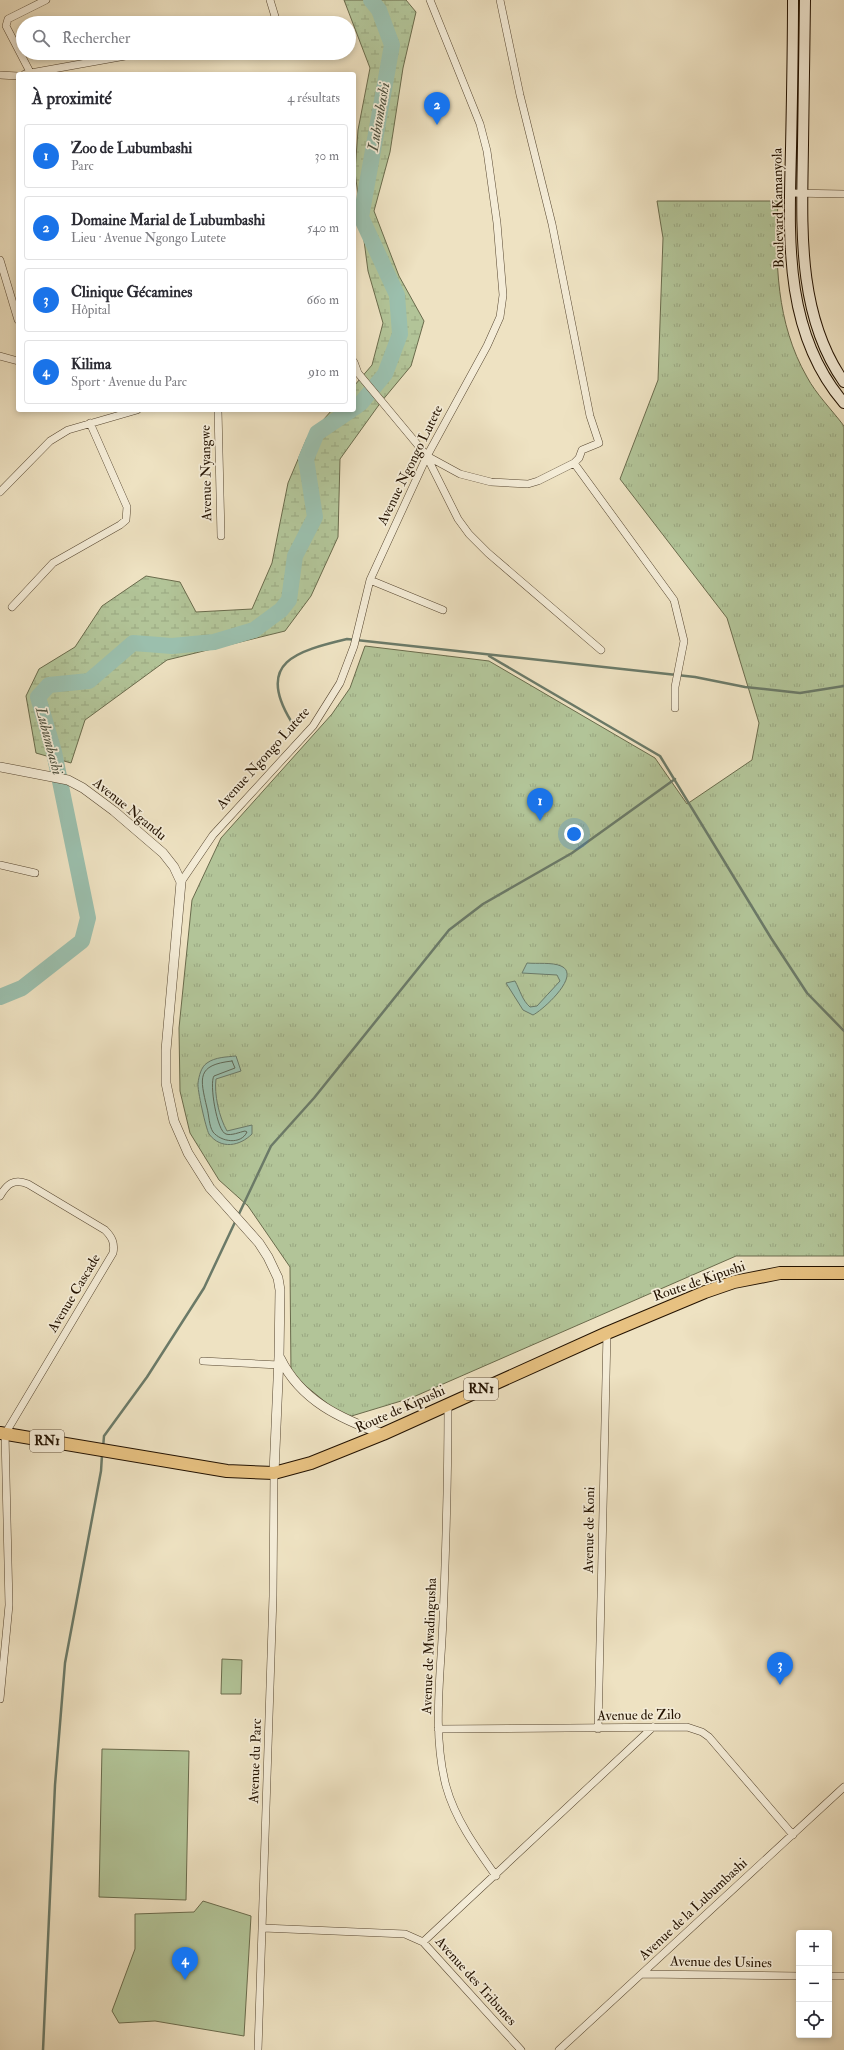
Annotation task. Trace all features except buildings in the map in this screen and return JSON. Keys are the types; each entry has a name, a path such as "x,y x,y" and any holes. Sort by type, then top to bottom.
{"highway":[{"name":"Route de Kipushi","path":"3,1434 227,1471 274,1473 311,1463 383,1434 652,1313 734,1282 780,1273 844,1273"}],"main road":[{"name":"Boulevard Kamanyola","path":"793,0 790,193 793,278 799,315 818,366 844,403"},
{"name":"Boulevard Kamanyola","path":"805,0 802,194 804,266 809,295 823,344 844,382"}],"street":[{"path":"16,47 6,26 6,22 8,19 44,0"},
{"path":"270,0 275,16"},
{"name":"Avenue Ngongo Lutete","path":"274,1473 279,1361 280,1290 278,1278 268,1256 244,1225 210,1188 188,1153 174,1121 166,1083 166,1050 182,882 213,835 313,726 340,683 358,633 370,580 427,456 487,346 500,317 503,295 497,223 487,152 480,124 430,0"},
{"path":"427,456 460,474 491,482 518,485 538,481 574,463 579,458 582,450 599,442 590,416 552,224 520,95 500,0"},
{"path":"22,60 28,72"},
{"path":"34,72 102,60"},
{"path":"0,75 16,76"},
{"path":"790,193 844,194"},
{"path":"0,260 16,313"},
{"path":"0,356 16,360"},
{"path":"357,374 427,456 458,519 469,534 488,553 601,650"},
{"path":"1,489 50,441 68,430 130,412"},
{"name":"Avenue Nyangwe","path":"218,412 220,536"},
{"path":"12,607 54,563 120,525 126,520 127,506 90,423"},
{"path":"574,463 674,600 684,641 675,687 675,708"},
{"path":"370,580 443,610"},
{"name":"Avenue Ngandu","path":"0,768 68,780 90,793 148,840 168,860 182,882"},
{"path":"0,865 36,873"},
{"name":"Avenue Cascade","path":"0,1196 5,1187 12,1182 16,1181 28,1184 105,1230 110,1235 114,1246 113,1252 3,1434"},
{"name":"Avenue de Koni","path":"598,1729 607,1333"},
{"path":"203,1361 279,1361 292,1378 318,1404 339,1417 383,1434"},
{"name":"Avenue de Mwadingusha","path":"448,1404 447,1514 438,1729 446,1786 454,1808 472,1841 496,1876"},
{"path":"0,1699 9,1605 3,1434"},
{"name":"Avenue du Parc","path":"258,2050 273,1596 274,1473"},
{"path":"423,1942 496,1876 653,1727"},
{"name":"Avenue de Zilo","path":"438,1729 598,1729 687,1727 702,1732 709,1737 793,1835"},
{"name":"Avenue de la Lubumbashi","path":"559,2050 844,1787"},
{"name":"Avenue des Tribunes","path":"263,1928 405,1934 423,1942 521,2050"},
{"name":"Avenue des Usines","path":"642,1974 796,1976"},
{"path":"832,1976 844,1976"}],"green space":[{"path":"344,0 406,0 416,12 403,68 390,152 374,211 399,276 424,321 411,366 381,402 340,459 338,537 311,596 285,631 167,660 85,720 71,763 36,753 26,696 39,669 75,647 102,606 146,576 180,582 196,612 252,609 272,563 288,483 307,438 330,412 356,412 356,384 372,365 383,323 368,271 356,180 358,130 370,68 356,31 356,16 350,16"},
{"path":"657,201 778,201 778,269 783,313 789,335 807,377 819,396 844,426 844,1256 736,1256 411,1398 345,1418 291,1374 290,1267 248,1206 219,1180 190,1133 180,1091 179,1028 192,900 221,838 332,714 350,688 365,646 489,661 655,758 687,804 752,760 759,723 727,618 620,479 658,380 663,238"},
{"path":"222,1659 242,1660 241,1694 221,1694"},
{"path":"102,1749 189,1751 186,1900 99,1897"},
{"path":"203,1901 251,1916 244,2036 155,2021 119,2023 112,2011 135,1949 135,1914 194,1912"}],"water":[{"path":"527,963 553,964 561,966 566,970 567,977 559,992 552,1000 533,1015 523,1010 506,983 515,981 523,998 530,1007 537,1006 560,981 557,975 522,973"},
{"path":"236,1056 241,1071 216,1079 218,1105 227,1131 252,1125 252,1134 242,1141 225,1144 214,1139 209,1134 202,1109 198,1083 202,1069 207,1063 217,1058"}],"waterway":[{"name":"Lubumbashi","path":"356,407 361,403 385,374 400,334 397,295 361,217 392,45 379,10 371,0"},
{"name":"Lubumbashi","path":"0,997 22,988 82,941 88,918 54,752 38,697 49,685 89,681 133,643 172,646 214,642 254,630 281,610 289,600 295,556 315,517 306,459 317,433 348,412"},
{"path":"291,721 281,701 278,685 280,672 287,662 298,655 312,649 347,639 695,677 745,687 800,693 844,686"},
{"path":"489,656 660,756 771,938 807,993 844,1031"},
{"path":"238,1216 271,1146 314,1098 449,930 483,904 572,853 675,779"},
{"path":"103,1448 104,1436 147,1377 204,1288 236,1220"},
{"path":"43,2050 55,1785 65,1663 101,1471 102,1455"}],"place":[{"name":"Domaine Marial de Lubumbashi","path":"437,125"},
{"name":"Zoo de Lubumbashi","path":"540,821"},
{"name":"Clinique Gécamines","path":"780,1685"},
{"name":"Kilima","path":"185,1980"}]}
